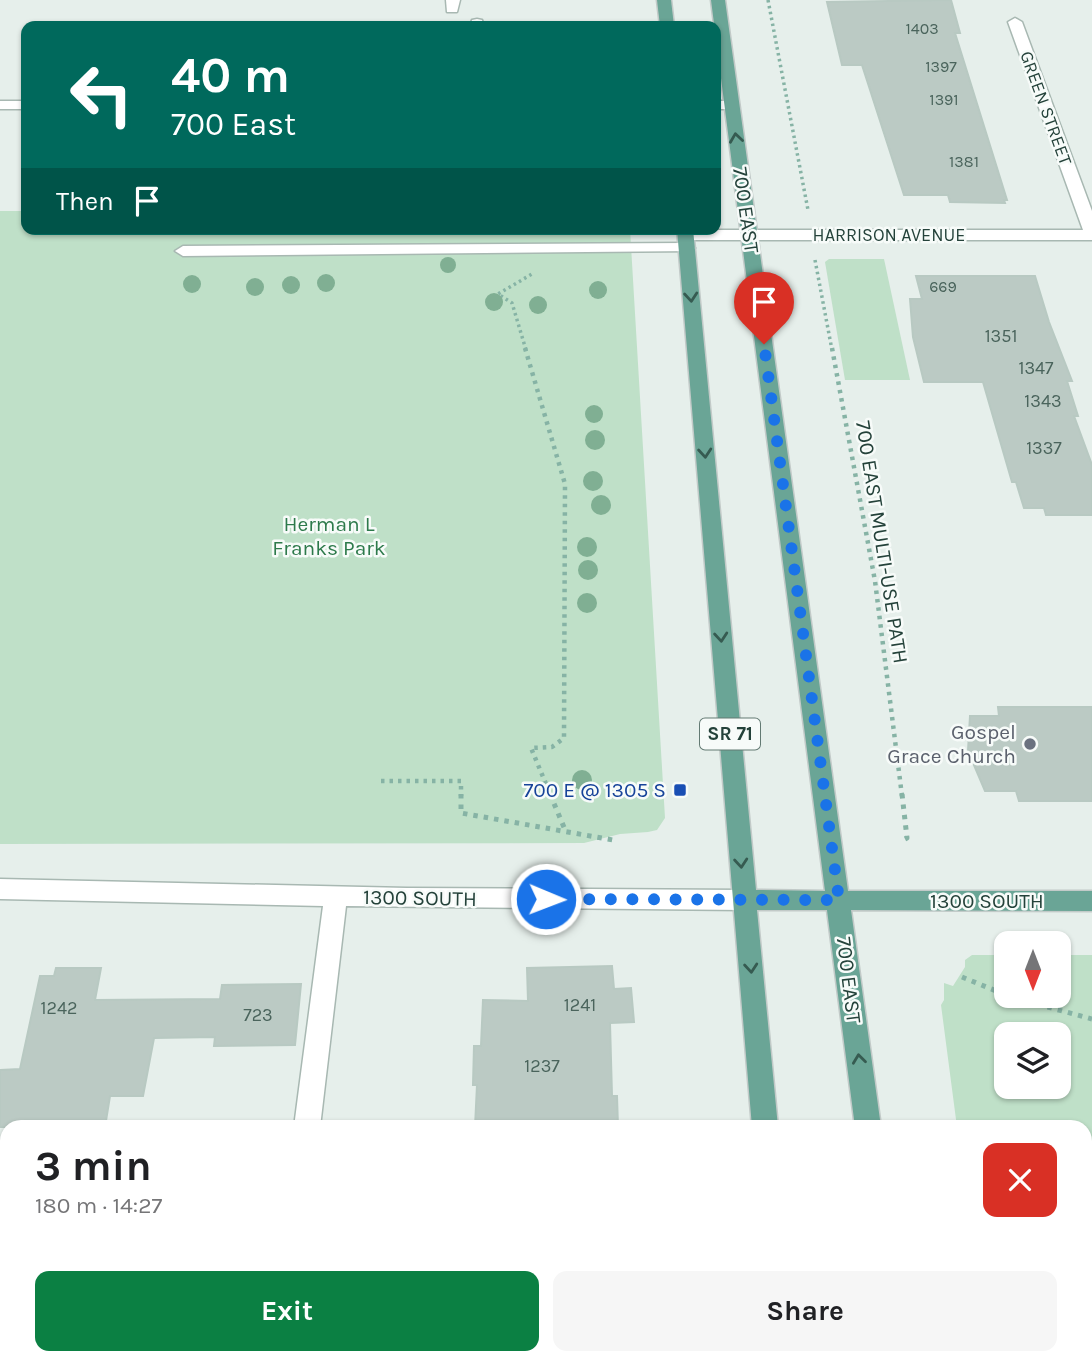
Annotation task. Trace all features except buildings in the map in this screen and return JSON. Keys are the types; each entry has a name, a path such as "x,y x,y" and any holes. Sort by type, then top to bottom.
{"main road":[{"path":"664,0 666,21"},
{"name":"700 EAST","path":"718,0 719,21"},
{"name":"700 EAST","path":"721,52 724,105 749,234 867,1120"},
{"name":"SR 71","path":"686,237 764,1120"},
{"name":"1300 SOUTH","path":"744,900 1092,901"}],"street":[{"name":"GREEN STREET","path":"1015,22 1092,234"},
{"path":"0,105 21,105"},
{"name":"HARRISON AVENUE","path":"183,251 749,234 1092,234"},
{"name":"1300 SOUTH","path":"0,889 744,900"},
{"path":"308,1120 337,896"}],"path":[{"path":"768,0 809,219"},
{"name":"700 EAST MULTI-USE PATH","path":"815,257 879,609 907,838 903,840"},
{"path":"543,267 498,294 512,303 565,484 564,738 552,747 531,748 566,832"},
{"path":"381,781 461,780 461,813 612,840"},
{"path":"962,976 994,990"},
{"path":"1046,1008 1092,1019"}],"green space":[{"name":"Herman L Franks Park","path":"0,211 21,211 21,235 630,235 665,818 657,830 620,834 584,843 0,844"},
{"path":"829,259 884,259 910,380 845,380 825,262"},
{"path":"972,955 994,955 994,1008 1071,1008 1071,955 1092,955 1092,1120 956,1120 941,1005 944,1000 944,983 953,986 965,967 965,960"}],"place":[{"name":"Gospel Grace Church","path":"1030,744"},
{"name":"700 E @ 1305 S","path":"680,790"}],"route":[{"path":"546,899 839,900 764,344"}]}
